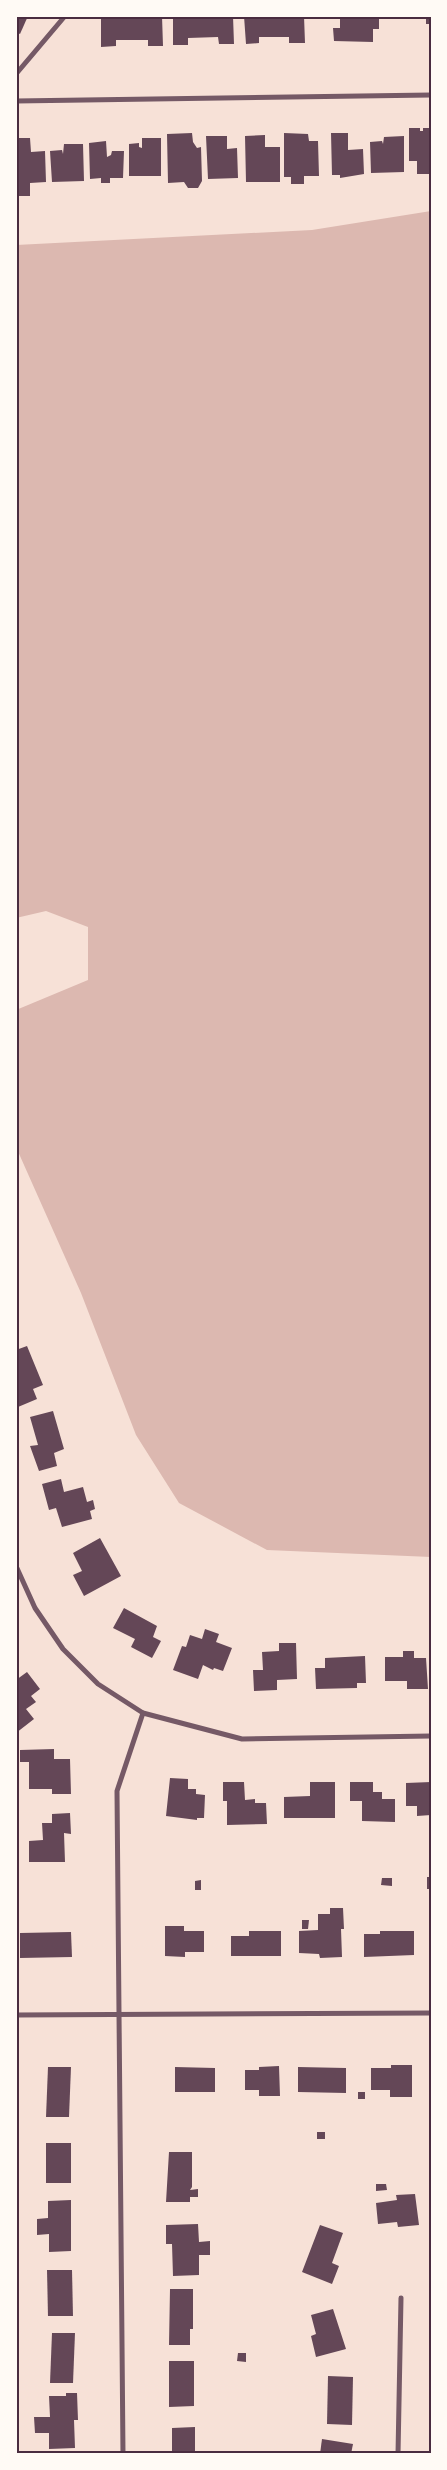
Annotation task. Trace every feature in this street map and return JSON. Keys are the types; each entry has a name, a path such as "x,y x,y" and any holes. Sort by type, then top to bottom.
{"street":[{"path":"16,74 65,16"},
{"path":"16,101 431,95"},
{"path":"16,1566 35,1608 63,1649 98,1684 143,1713 242,1739 431,1736"},
{"path":"123,2454 116,1791 143,1713"},
{"path":"16,2016 431,2013"},
{"path":"398,2454 401,2298"}],"shaded area":[{"path":"431,211 431,1557 267,1550 179,1503 136,1435 81,1293 16,1147 16,1010 88,980 88,927 46,911 16,918 16,245 312,230"}],"building":[{"path":"16,16 28,16 20,34 16,32"},
{"path":"101,16 162,16 163,46 148,46 148,40 116,40 116,46 101,47"},
{"path":"173,16 233,16 234,44 219,44 218,37 188,38 188,45 173,45"},
{"path":"244,16 304,16 305,43 289,43 289,37 259,37 259,43 246,44"},
{"path":"340,16 379,16 379,29 373,29 373,42 334,41 333,28 340,28"},
{"path":"426,16 431,16 431,24 426,24"},
{"path":"409,128 420,128 420,131 423,131 423,128 431,128 431,174 417,174 417,161 409,161"},
{"path":"192,133 193,142 197,148 201,147 202,181 198,188 188,188 184,182 168,183 167,134"},
{"path":"284,133 308,134 309,141 318,141 319,176 304,176 304,184 291,184 291,177 284,177"},
{"path":"331,133 348,133 348,150 363,149 364,174 340,178 340,175 332,175"},
{"path":"265,135 265,147 280,147 280,182 246,182 245,136"},
{"path":"206,136 227,136 227,149 237,148 238,178 208,179"},
{"path":"404,136 404,172 371,173 370,142 382,141 383,144 384,137"},
{"path":"16,138 30,138 31,152 45,151 46,182 30,183 30,196 16,196"},
{"path":"142,138 161,138 161,176 129,176 129,144 139,143 139,147 142,148"},
{"path":"106,141 107,157 111,155 112,151 124,151 123,178 110,178 110,183 101,183 101,178 90,179 89,143"},
{"path":"64,144 83,144 84,181 52,182 50,151 62,150 63,154"},
{"path":"27,1346 43,1385 33,1389 37,1399 18,1407 16,1402 16,1350"},
{"path":"53,1411 64,1449 54,1453 57,1466 39,1471 30,1446 38,1445 30,1417"},
{"path":"61,1479 64,1492 83,1487 87,1502 93,1500 95,1509 90,1511 92,1519 62,1527 56,1508 49,1510 42,1484"},
{"path":"100,1538 121,1576 84,1596 73,1575 82,1571 73,1553"},
{"path":"124,1608 157,1626 153,1637 161,1641 152,1658 131,1647 135,1639 113,1628"},
{"path":"205,1629 219,1634 216,1642 232,1648 223,1671 214,1668 213,1670 203,1665 198,1679 173,1670 182,1646 186,1647 190,1635 202,1639"},
{"path":"279,1643 296,1643 297,1679 277,1680 277,1690 254,1691 253,1670 263,1670 262,1652 279,1651"},
{"path":"403,1651 414,1651 414,1658 426,1658 428,1689 407,1689 407,1681 385,1681 385,1657 403,1657"},
{"path":"365,1656 366,1683 357,1683 357,1688 316,1689 315,1668 325,1668 325,1658"},
{"path":"27,1672 40,1689 31,1696 36,1702 26,1709 34,1719 16,1733 16,1680"},
{"path":"54,1749 54,1759 70,1759 71,1794 52,1794 52,1789 29,1789 29,1762 20,1762 20,1750"},
{"path":"170,1778 188,1779 188,1789 196,1789 196,1794 205,1795 204,1818 197,1818 197,1820 166,1816"},
{"path":"223,1782 244,1782 245,1800 255,1799 255,1803 266,1803 267,1824 227,1825 227,1801 223,1801"},
{"path":"310,1782 335,1782 335,1818 284,1818 284,1797 310,1796"},
{"path":"350,1782 373,1782 373,1792 382,1792 382,1799 395,1799 395,1822 362,1821 362,1801 350,1801"},
{"path":"431,1782 431,1815 417,1816 417,1806 406,1806 406,1783"},
{"path":"70,1813 71,1834 64,1833 65,1862 29,1862 29,1841 43,1840 42,1823 52,1823 52,1814"},
{"path":"427,1877 431,1877 431,1889 427,1889"},
{"path":"382,1878 392,1878 392,1886 381,1885"},
{"path":"201,1880 201,1890 195,1890 195,1881"},
{"path":"330,1908 343,1908 344,1929 341,1929 342,1957 320,1958 319,1954 299,1953 299,1931 318,1930 318,1914 330,1914"},
{"path":"302,1920 309,1920 308,1929 302,1929"},
{"path":"165,1926 184,1926 184,1931 204,1931 204,1952 185,1952 185,1957 165,1956"},
{"path":"249,1931 281,1931 281,1956 231,1956 231,1936 249,1936"},
{"path":"380,1931 414,1931 414,1955 364,1957 364,1934 380,1934"},
{"path":"71,1932 72,1957 20,1958 20,1933"},
{"path":"391,2065 412,2065 412,2097 390,2097 390,2090 371,2090 371,2068 391,2068"},
{"path":"279,2066 280,2096 259,2096 259,2090 245,2090 245,2070 259,2070 259,2067"},
{"path":"48,2067 71,2067 69,2117 46,2117"},
{"path":"175,2067 215,2068 215,2092 175,2092"},
{"path":"298,2067 346,2068 346,2093 298,2092"},
{"path":"358,2092 365,2092 365,2099 358,2099"},
{"path":"317,2132 325,2132 325,2139 317,2139"},
{"path":"46,2143 71,2143 71,2183 46,2183"},
{"path":"169,2152 192,2152 192,2187 190,2190 198,2189 198,2197 190,2197 190,2202 166,2202"},
{"path":"376,2184 386,2184 387,2190 376,2191"},
{"path":"415,2194 419,2225 398,2227 397,2222 378,2224 376,2203 397,2200 396,2195"},
{"path":"71,2200 71,2251 49,2252 49,2234 37,2235 37,2219 48,2218 48,2201"},
{"path":"198,2224 199,2242 210,2241 210,2255 199,2255 199,2275 173,2276 172,2244 166,2244 166,2225"},
{"path":"320,2225 343,2233 332,2263 339,2266 332,2284 302,2272"},
{"path":"47,2270 72,2270 73,2316 48,2316"},
{"path":"170,2289 193,2289 193,2329 190,2329 190,2345 169,2345"},
{"path":"333,2309 346,2349 316,2357 311,2336 316,2334 311,2315"},
{"path":"52,2333 75,2333 73,2383 50,2383"},
{"path":"238,2353 246,2353 246,2362 237,2361"},
{"path":"169,2361 194,2361 194,2406 169,2407"},
{"path":"328,2376 353,2377 352,2425 327,2424"},
{"path":"66,2393 77,2393 78,2420 74,2420 75,2448 49,2449 49,2433 35,2433 34,2417 50,2417 49,2396 66,2396"},
{"path":"195,2427 195,2454 172,2454 172,2428"},
{"path":"322,2439 353,2444 351,2454 320,2454"}]}
